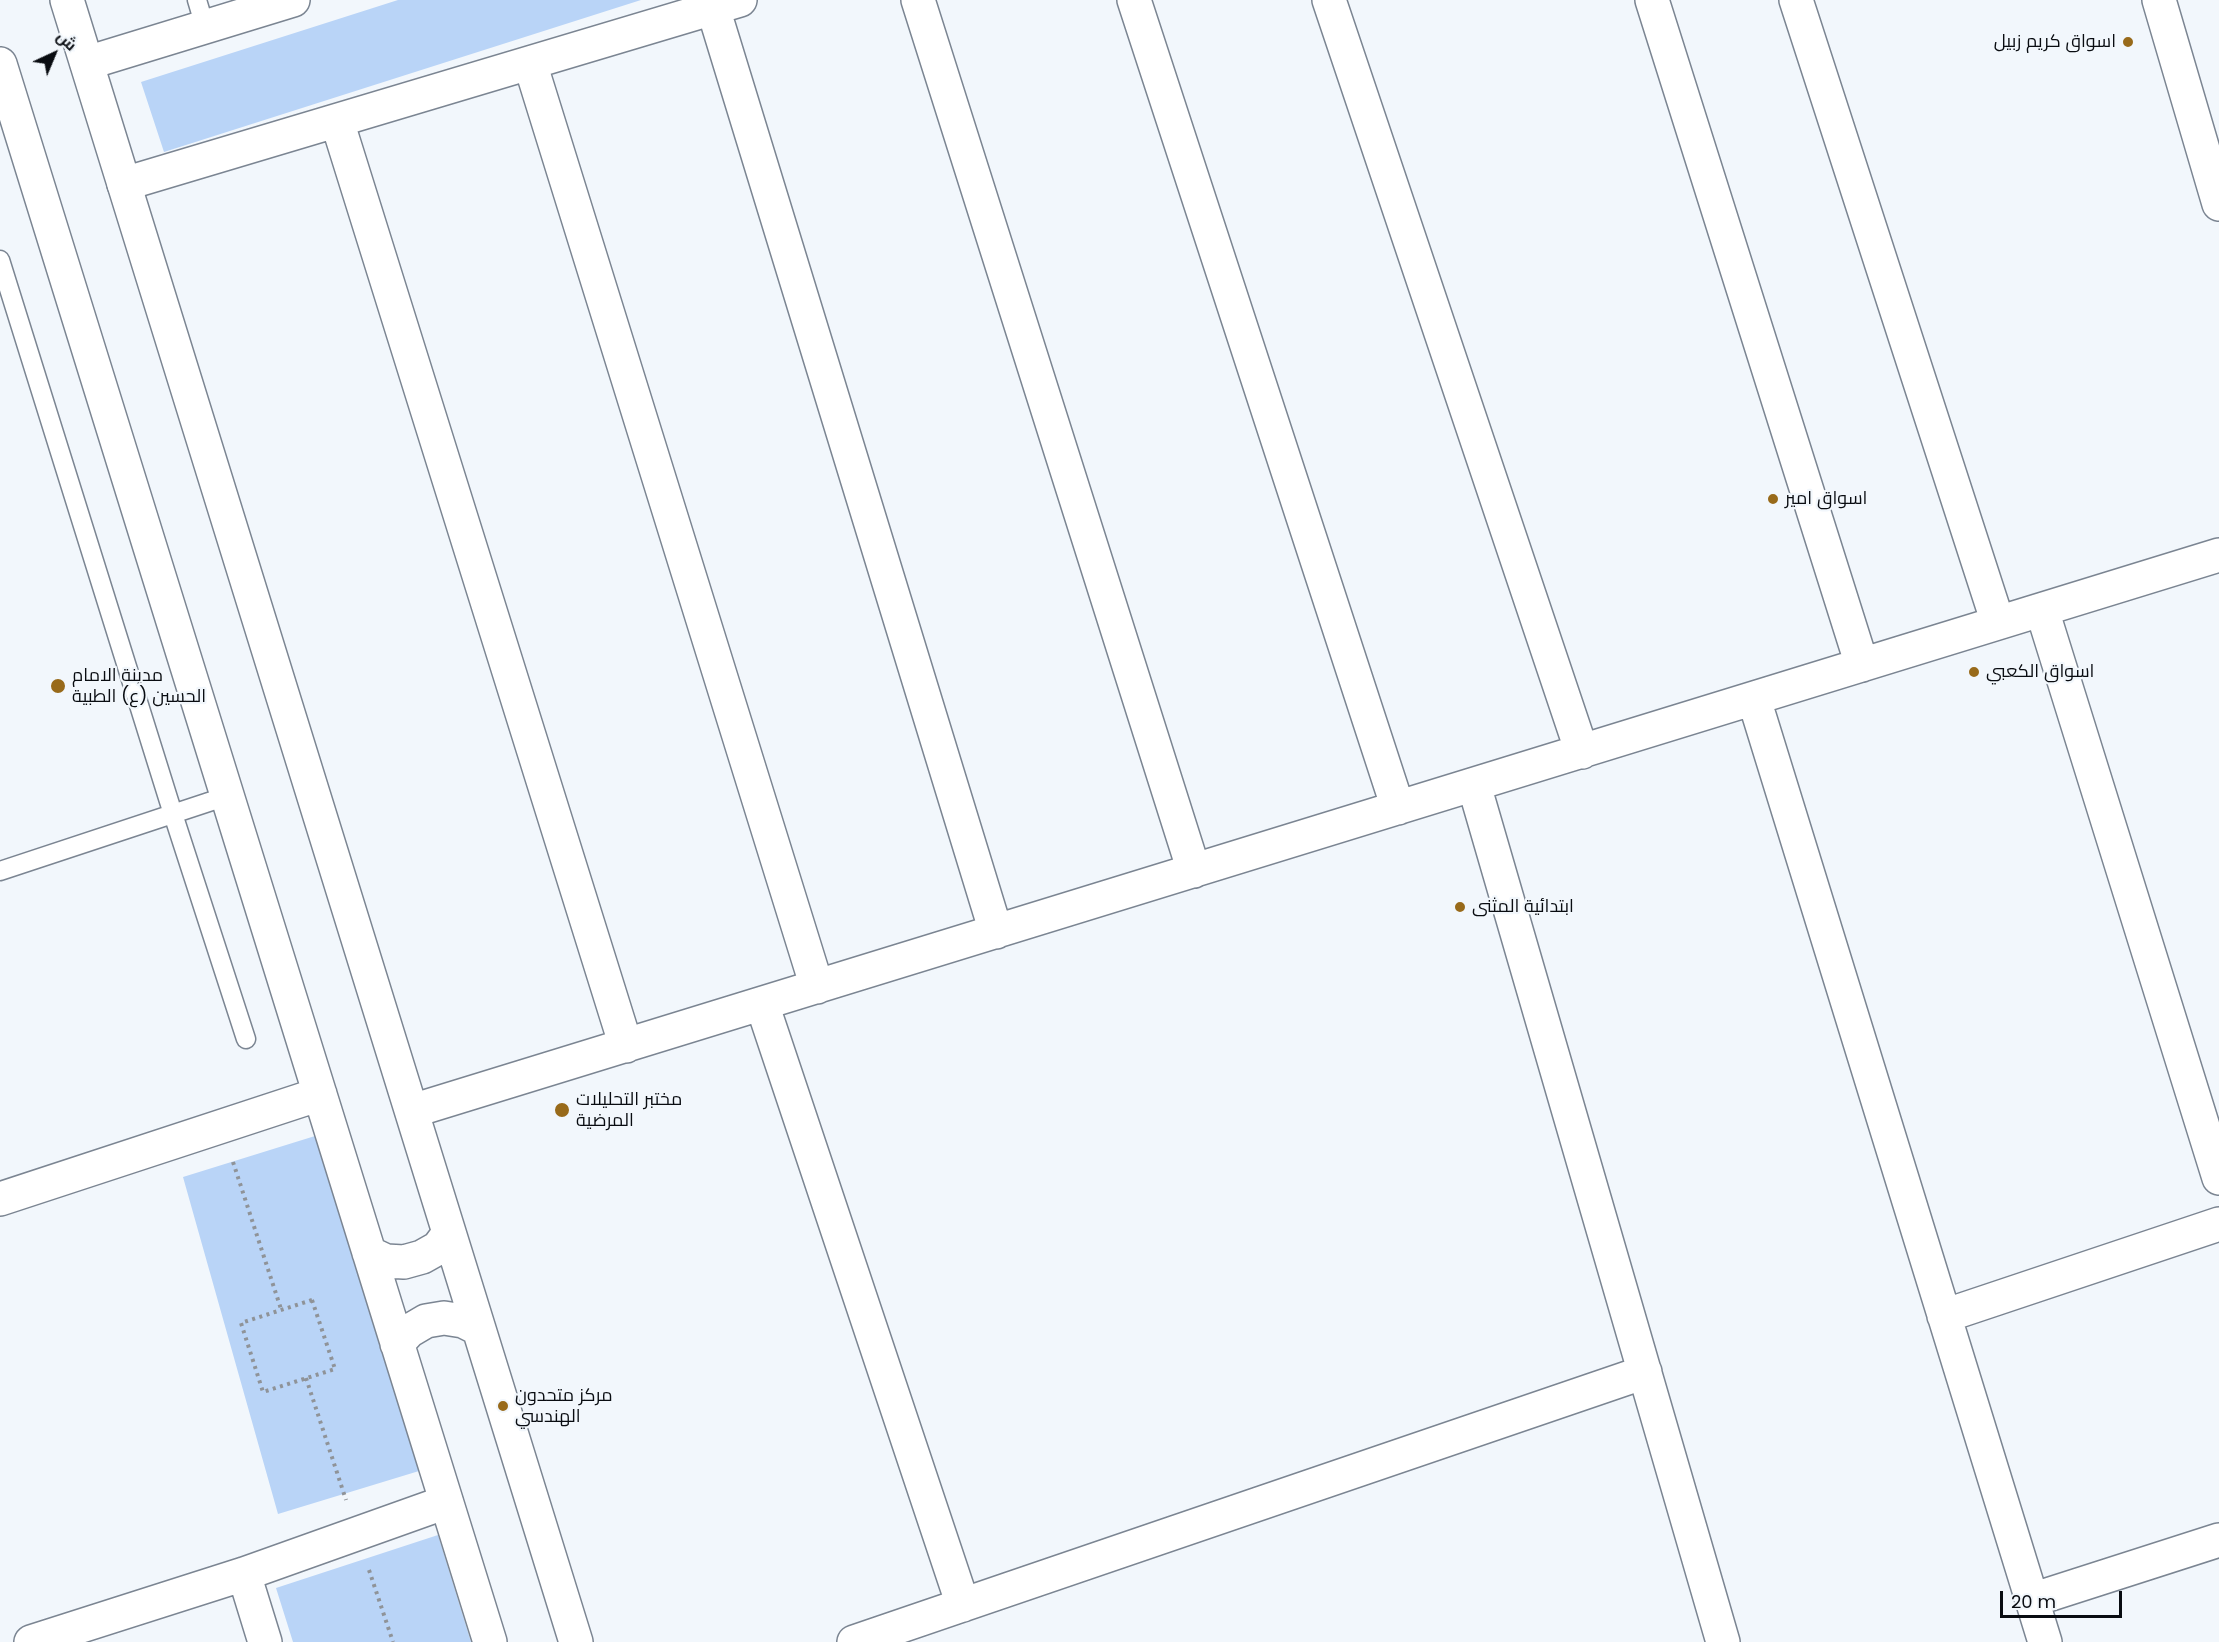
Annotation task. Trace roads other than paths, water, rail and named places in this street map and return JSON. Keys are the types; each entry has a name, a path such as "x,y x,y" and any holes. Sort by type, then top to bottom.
{"street":[{"path":"67,0 576,1642"},
{"path":"87,63 201,13 293,0"},
{"path":"918,0 1194,871"},
{"path":"1134,0 1398,808"},
{"path":"1329,0 1581,752"},
{"path":"1652,0 1862,665"},
{"path":"1796,0 1998,623"},
{"path":"2159,0 2219,204"},
{"path":"124,184 727,4 996,932"},
{"path":"530,63 816,987"},
{"path":"0,64 490,1642"},
{"path":"337,121 626,1046"},
{"path":"412,1111 2219,555"},
{"path":"2042,610 2219,1178"},
{"path":"1754,699 2045,1642"},
{"path":"1473,785 1723,1642"},
{"path":"762,1004 963,1605"},
{"path":"0,1199 320,1095"},
{"path":"1944,1316 2219,1224"},
{"path":"369,1253 386,1261 404,1262 422,1257 438,1248 449,1233"},
{"path":"397,1344 409,1331 426,1321 444,1318 463,1321 479,1329"},
{"path":"854,1642 1645,1372"},
{"path":"31,1642 244,1574 446,1502"},
{"path":"2032,1600 2219,1540"},
{"path":"244,1574 265,1642"}],"lane":[{"path":"0,260 173,814 246,1039"},
{"path":"0,871 227,796"}],"place":[{"name":"اسواق كريم زبيل","path":"2128,42"},
{"name":"اسواق امير","path":"1773,499"},
{"name":"اسواق الكعبي","path":"1974,672"},
{"name":"مدينة الامام الحسين (ع) الطبية","path":"58,686"},
{"name":"ابتدائية المثنى","path":"1460,907"},
{"name":"مختبر التحليلات المرضية","path":"562,1110"},
{"name":"مركز متحدون الهندسي","path":"503,1406"}]}
